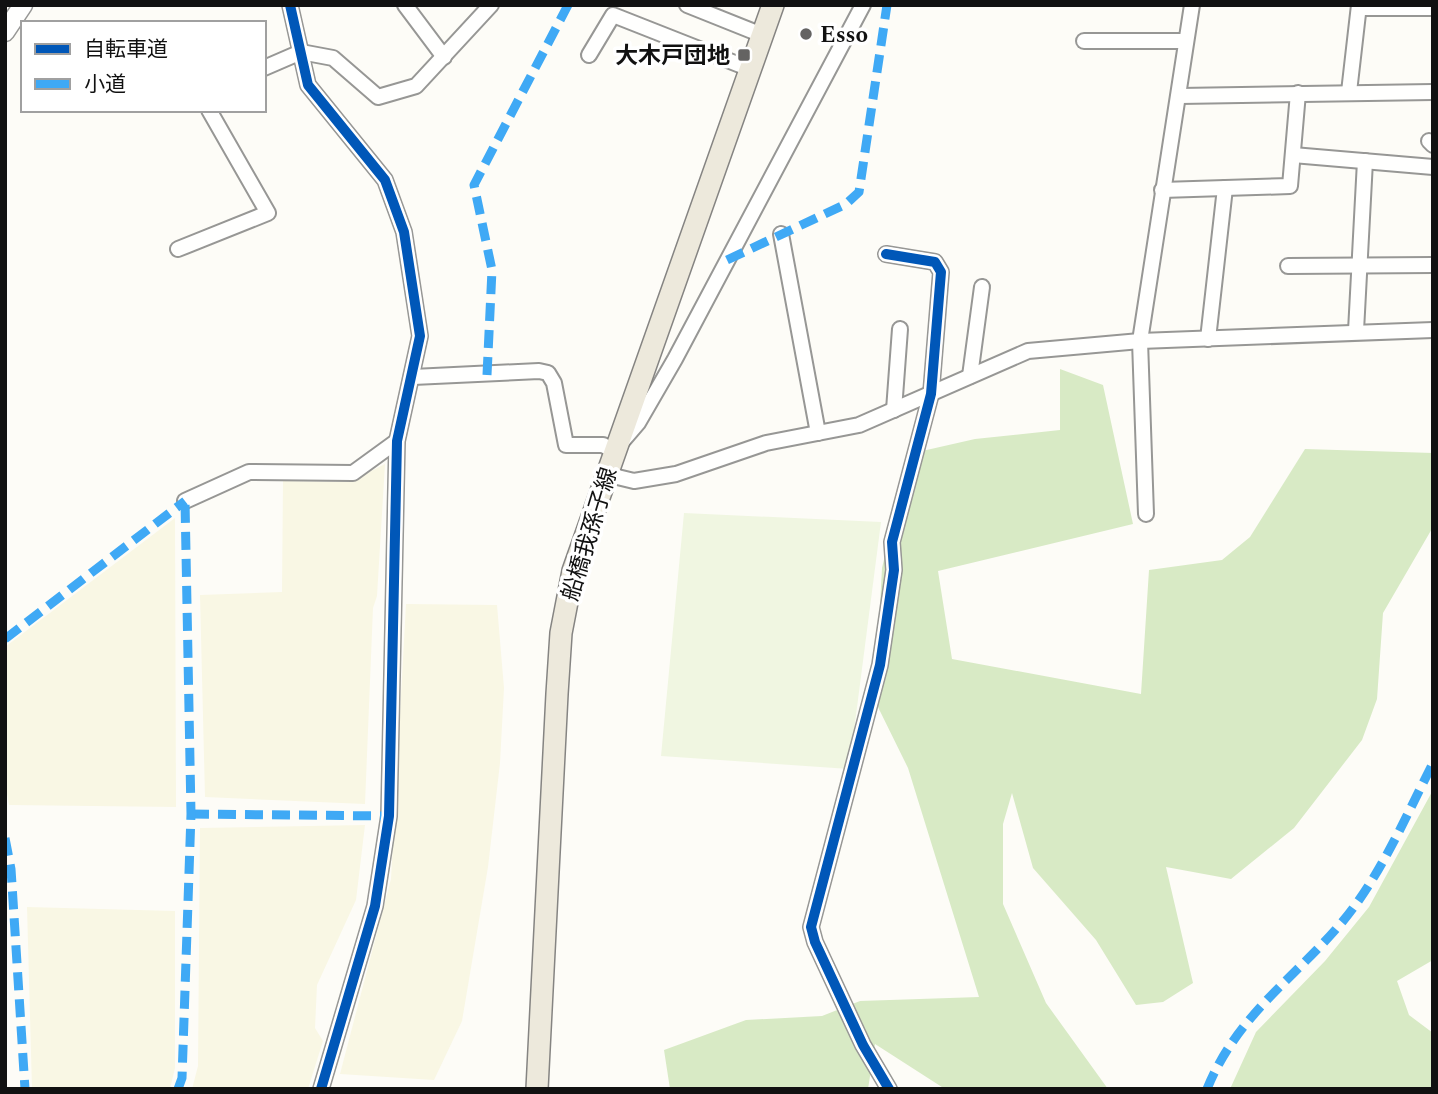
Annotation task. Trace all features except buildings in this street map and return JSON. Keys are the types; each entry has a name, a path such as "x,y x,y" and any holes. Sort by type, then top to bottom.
{"main road":[{"name":"船橋我孫子線","path":"537,1089 561,633 573,571 773,5"}],"street":[{"path":"5,32 23,5"},
{"path":"290,5 308,85 385,180 404,232 420,336 397,441 389,816 375,906 321,1089"},
{"path":"405,5 444,57"},
{"path":"266,67 301,52 333,58 378,97 416,86 491,5"},
{"path":"688,5 762,35"},
{"path":"413,377 540,371 548,373 554,383 566,445 603,445 614,451 638,423 675,359 863,5"},
{"path":"1146,514 1140,341 1192,5"},
{"path":"1349,92 1359,7 1433,8"},
{"path":"589,55 613,15 750,69"},
{"path":"1084,41 1186,41"},
{"path":"1180,96 1433,92"},
{"path":"1162,190 1290,186 1298,93"},
{"path":"178,249 268,213 210,112"},
{"path":"1293,155 1433,167"},
{"path":"1356,331 1365,161"},
{"path":"1208,339 1225,188"},
{"path":"781,234 818,433"},
{"path":"886,254 935,262 941,272 931,394 892,542 894,570 880,665 811,927 815,942 863,1045 888,1089"},
{"path":"1288,266 1433,265"},
{"path":"970,376 982,287"},
{"path":"894,410 900,329"},
{"path":"606,474 634,481 676,474 766,443 859,425 1028,351 1140,341 1433,330"},
{"path":"185,501 248,472 353,473 397,441"}],"shaded area":[{"path":"385,464 377,596 373,608 365,804 205,797 200,595 282,592 283,481 349,482"},
{"path":"175,518 176,807 9,805 5,783 5,647"},
{"path":"406,604 497,605 504,688 500,763 488,867 462,1021 434,1080 340,1074 391,879"},
{"path":"365,825 356,900 317,985 315,1028 323,1041 308,1089 192,1089 198,1066 200,828"},
{"path":"27,907 175,911 175,1068 170,1089 32,1089"}],"green space":[{"path":"1060,369 1103,385 1133,524 938,571 952,659 1141,694 1149,570 1222,560 1250,537 1305,449 1433,453 1433,527 1383,613 1377,699 1362,740 1294,828 1231,879 1166,867 1193,983 1163,1002 1136,1005 1096,940 1033,868 1012,793 1003,824 1003,904 1046,1003 1108,1089 945,1089 875,1044 868,1089 670,1089 664,1050 746,1020 822,1016 860,1001 979,997 908,768 875,701 882,568 909,454 975,439 1060,430"},
{"path":"684,513 881,522 849,769 661,756"},
{"path":"1433,790 1433,960 1397,981 1409,1015 1433,1033 1433,1089 1230,1089 1256,1032 1325,961 1369,907"}],"marked path":[{"path":"487,375 492,270 474,185 568,5"},
{"path":"727,260 846,204 859,192 887,5"},
{"path":"5,639 185,501"},
{"path":"178,1089 182,1078 191,814 185,501"},
{"path":"1207,1089 1219,1063 1250,1019 1324,942 1357,903 1392,845 1433,763"},
{"path":"191,814 389,816"},
{"path":"5,838 11,869 25,1089"}],"cycle path":[{"path":"290,5 308,85 385,180 404,232 420,336 397,441 389,816 375,906 321,1089"},
{"path":"886,254 935,262 941,272 931,394 892,542 894,570 880,665 811,927 815,942 863,1045 889,1089"}],"place":[{"name":"Esso","path":"806,34"},
{"name":"大木戸団地","path":"744,55"}]}
